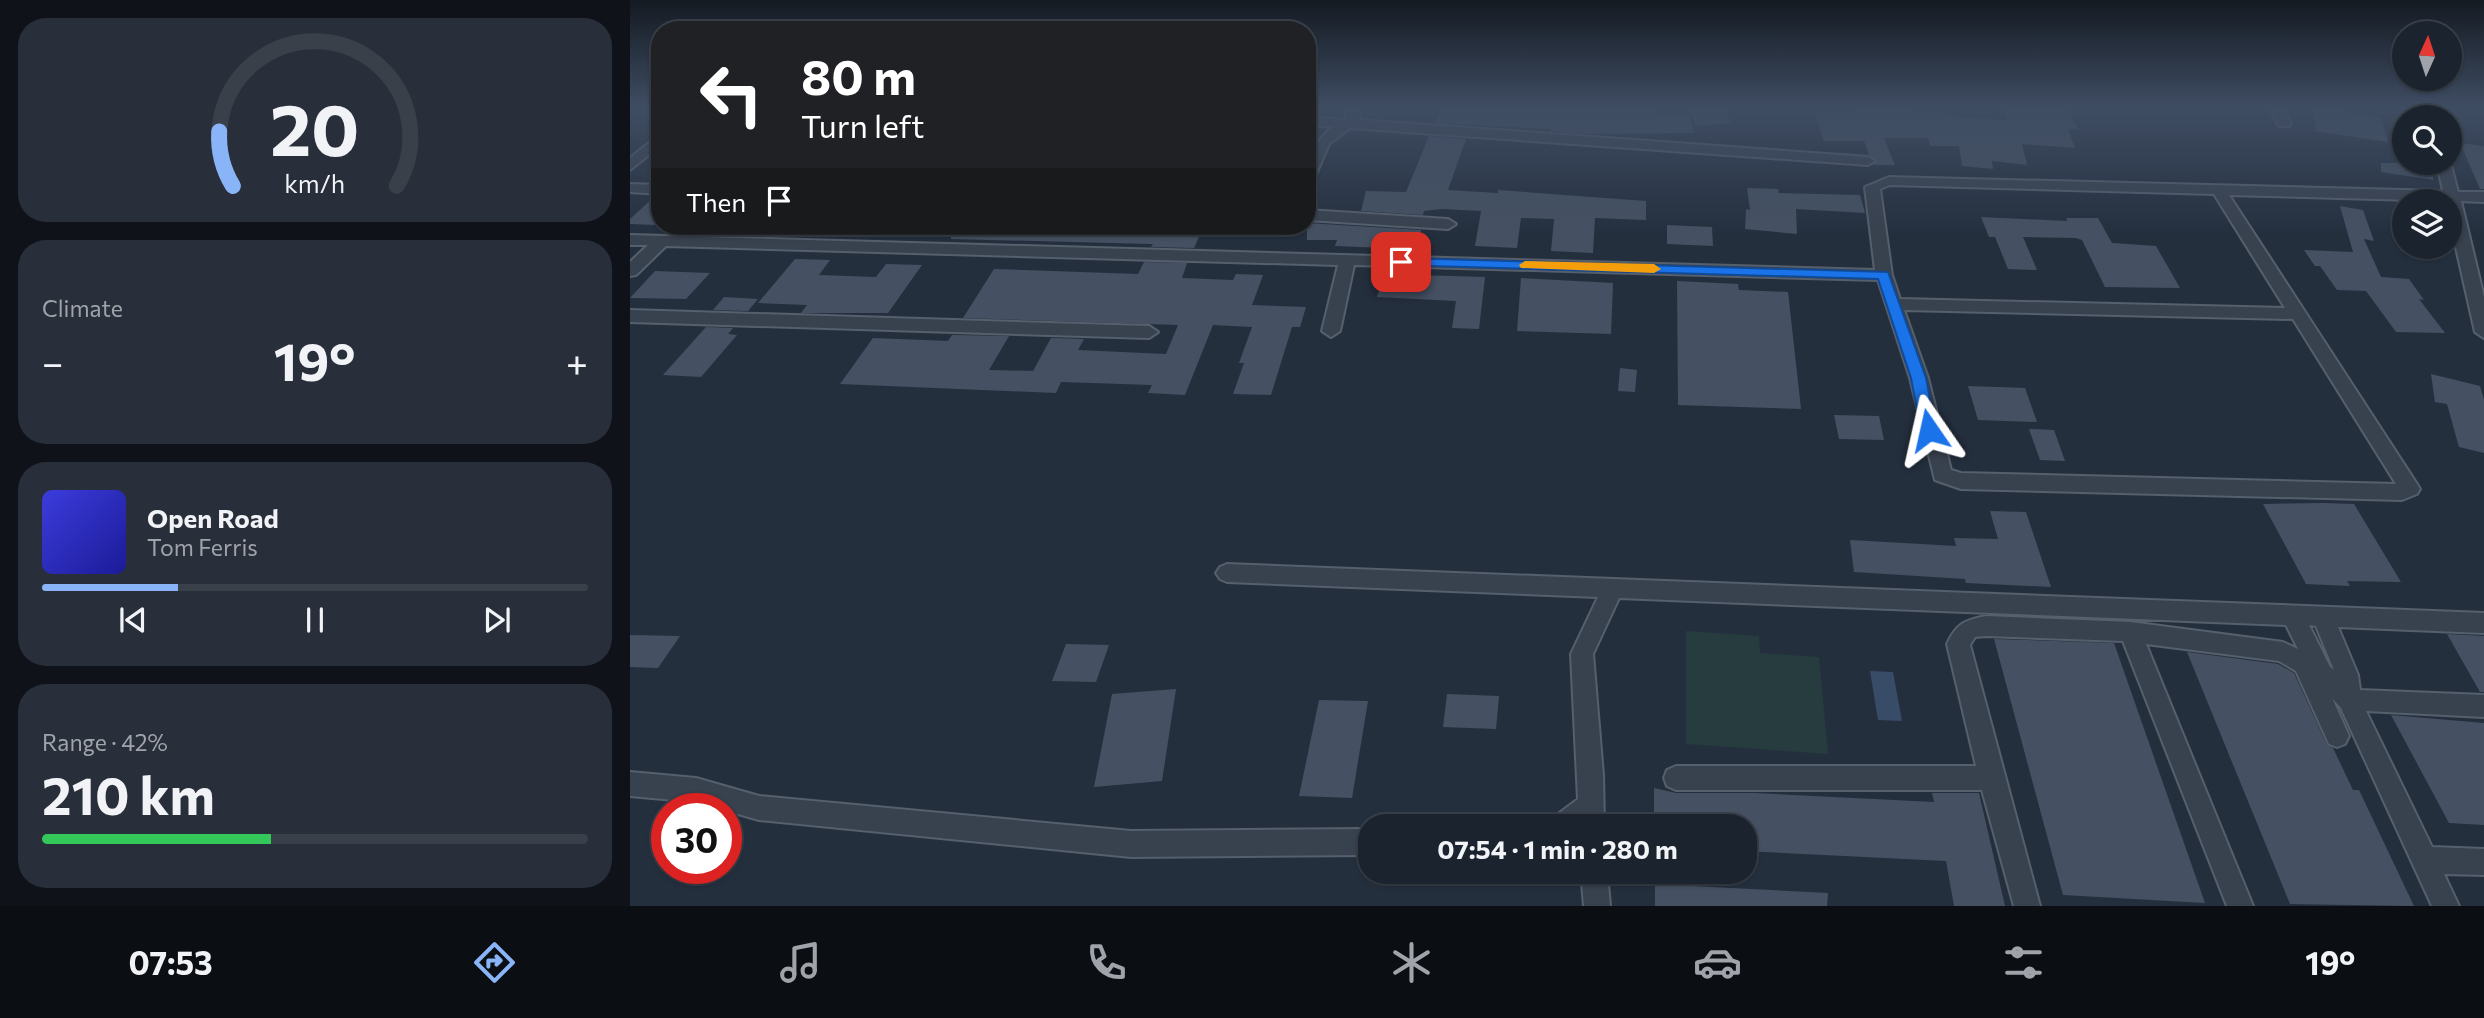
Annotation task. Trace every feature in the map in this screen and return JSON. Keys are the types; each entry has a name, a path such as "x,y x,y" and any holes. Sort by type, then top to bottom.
{"street":[{"path":"630,166 648,149"},
{"path":"1713,149 1868,160"},
{"path":"2219,191 2410,489 1949,479 1942,475 1919,378 1884,275 1872,187 1880,182 2392,194"},
{"path":"630,188 651,189"},
{"path":"2462,196 2484,197"},
{"path":"1316,216 1448,224"},
{"path":"630,240 1884,275"},
{"path":"630,271 661,242"},
{"path":"2462,243 2484,332"},
{"path":"1331,331 1347,260"},
{"path":"1894,304 2300,314"},
{"path":"630,316 1149,332"},
{"path":"1227,573 2484,623"},
{"path":"1591,814 1591,775 1582,654 1612,590"},
{"path":"2293,616 2322,674 2349,700 2484,706"},
{"path":"2323,616 2347,675 2349,700 2446,906"},
{"path":"2028,906 1991,778 1958,644 1968,629 1986,626 2130,632 2283,652 2304,664 2337,736"},
{"path":"2130,632 2240,906"},
{"path":"1676,778 1991,778"},
{"path":"630,784 694,790 736,805 759,808 1131,844 1358,842"},
{"path":"2423,860 2484,862"},
{"path":"1595,884 1597,906"}],"green space":[{"path":"1686,631 1759,636 1760,653 1819,657 1828,754 1686,744"}],"water":[{"path":"1870,671 1893,672 1902,721 1878,720"}],"building":[{"path":"1424,149 1462,149 1448,190 1498,193 1498,190 1646,201 1646,220 1595,218 1593,253 1551,251 1554,219 1521,218 1517,248 1475,246 1481,211 1442,209 1424,211 1423,215 1361,211 1366,191 1406,192"},
{"path":"1867,149 1889,149 1895,165 1873,165 1877,160 1869,155"},
{"path":"1959,149 2023,149 2027,165 1992,161 1993,169 1962,166"},
{"path":"2463,149 2484,149 2484,189 2480,189"},
{"path":"2381,163 2392,163 2392,174 2381,172"},
{"path":"2401,175 2432,175 2434,180"},
{"path":"1747,188 1778,189 1779,193 1860,195 1865,213 1796,209 1797,234 1745,229 1746,209 1750,210"},
{"path":"651,200 651,225 630,224 630,219"},
{"path":"2340,206 2363,210 2374,241 2364,239 2381,277 2409,279 2424,300 2419,299 2445,333 2396,332 2366,291 2337,290 2320,266 2315,266 2304,250 2353,252"},
{"path":"1981,217 2067,221 2066,218 2098,218 2112,243 2156,246 2180,288 2105,287 2082,240 2076,238 2023,237 2037,270 2008,269 1995,237 1989,237"},
{"path":"1316,224 1421,230 1418,255 1384,254 1385,248 1335,246 1337,240 1307,240 1307,235 1316,235"},
{"path":"1667,225 1712,227 1713,246 1667,244"},
{"path":"951,235 1200,235 1194,248 1151,247 1153,244 951,239"},
{"path":"795,259 830,260 819,275 876,277 886,264 922,265 888,313 801,313 807,305 758,303"},
{"path":"1144,262 1187,263 1182,278 1233,280 1236,274 1263,275 1252,305 1306,307 1300,327 1292,327 1271,395 1233,394 1244,363 1239,363 1252,327 1213,325 1185,395 1148,393 1152,385 1061,382 1056,393 840,384 873,338 948,341 952,335 1009,336 989,370 1033,371 1051,338 1084,339 1078,350 1166,354 1178,325 963,318 994,269 1138,274"},
{"path":"1385,269 1416,269 1415,275 1485,277 1479,329 1452,328 1456,301 1377,297"},
{"path":"655,271 710,273 686,299 630,298"},
{"path":"1521,278 1613,283 1611,334 1517,331"},
{"path":"1677,281 1738,284 1739,290 1788,292 1801,409 1678,405"},
{"path":"724,297 758,299 748,311 713,310"},
{"path":"706,327 733,328 728,334 737,335 701,377 663,375"},
{"path":"1620,368 1637,370 1635,392 1618,391"},
{"path":"2431,374 2480,386 2484,400 2484,453 2459,447 2447,404 2435,402"},
{"path":"1968,386 2025,388 2037,422 1978,420"},
{"path":"1834,415 1879,416 1884,440 1839,439"},
{"path":"2029,429 2054,430 2065,461 2040,460"},
{"path":"2263,504 2354,504 2401,582 2347,581 2350,586 2306,584"},
{"path":"1990,511 2026,512 2051,587 1966,583 1965,579 1854,572 1850,540 1956,546 1954,538 1998,539"},
{"path":"2447,634 2484,636 2484,692 2480,692"},
{"path":"630,635 680,636 658,668 630,667"},
{"path":"1994,639 2114,643 2205,903 2063,895"},
{"path":"1066,644 1109,645 1096,682 1052,681"},
{"path":"2187,652 2278,664 2294,673 2327,745 2333,748 2353,790 2359,790 2414,906 2290,904"},
{"path":"1176,689 1162,781 1094,787 1112,694"},
{"path":"1447,694 1499,696 1496,729 1443,727"},
{"path":"1319,700 1368,701 1352,798 1299,796"},
{"path":"2391,715 2484,723 2484,825 2449,823"},
{"path":"1654,788 1676,793 1755,793 1934,802 1932,793 1979,793 2005,906 1954,906 1946,861 1757,852 1757,814 1654,814"},
{"path":"1655,884 1828,893 1827,906 1655,906"}],"slow traffic":[{"path":"1525,265 1654,269"}],"route":[{"path":"1401,262 1884,275 1919,378 1929,430"}]}
